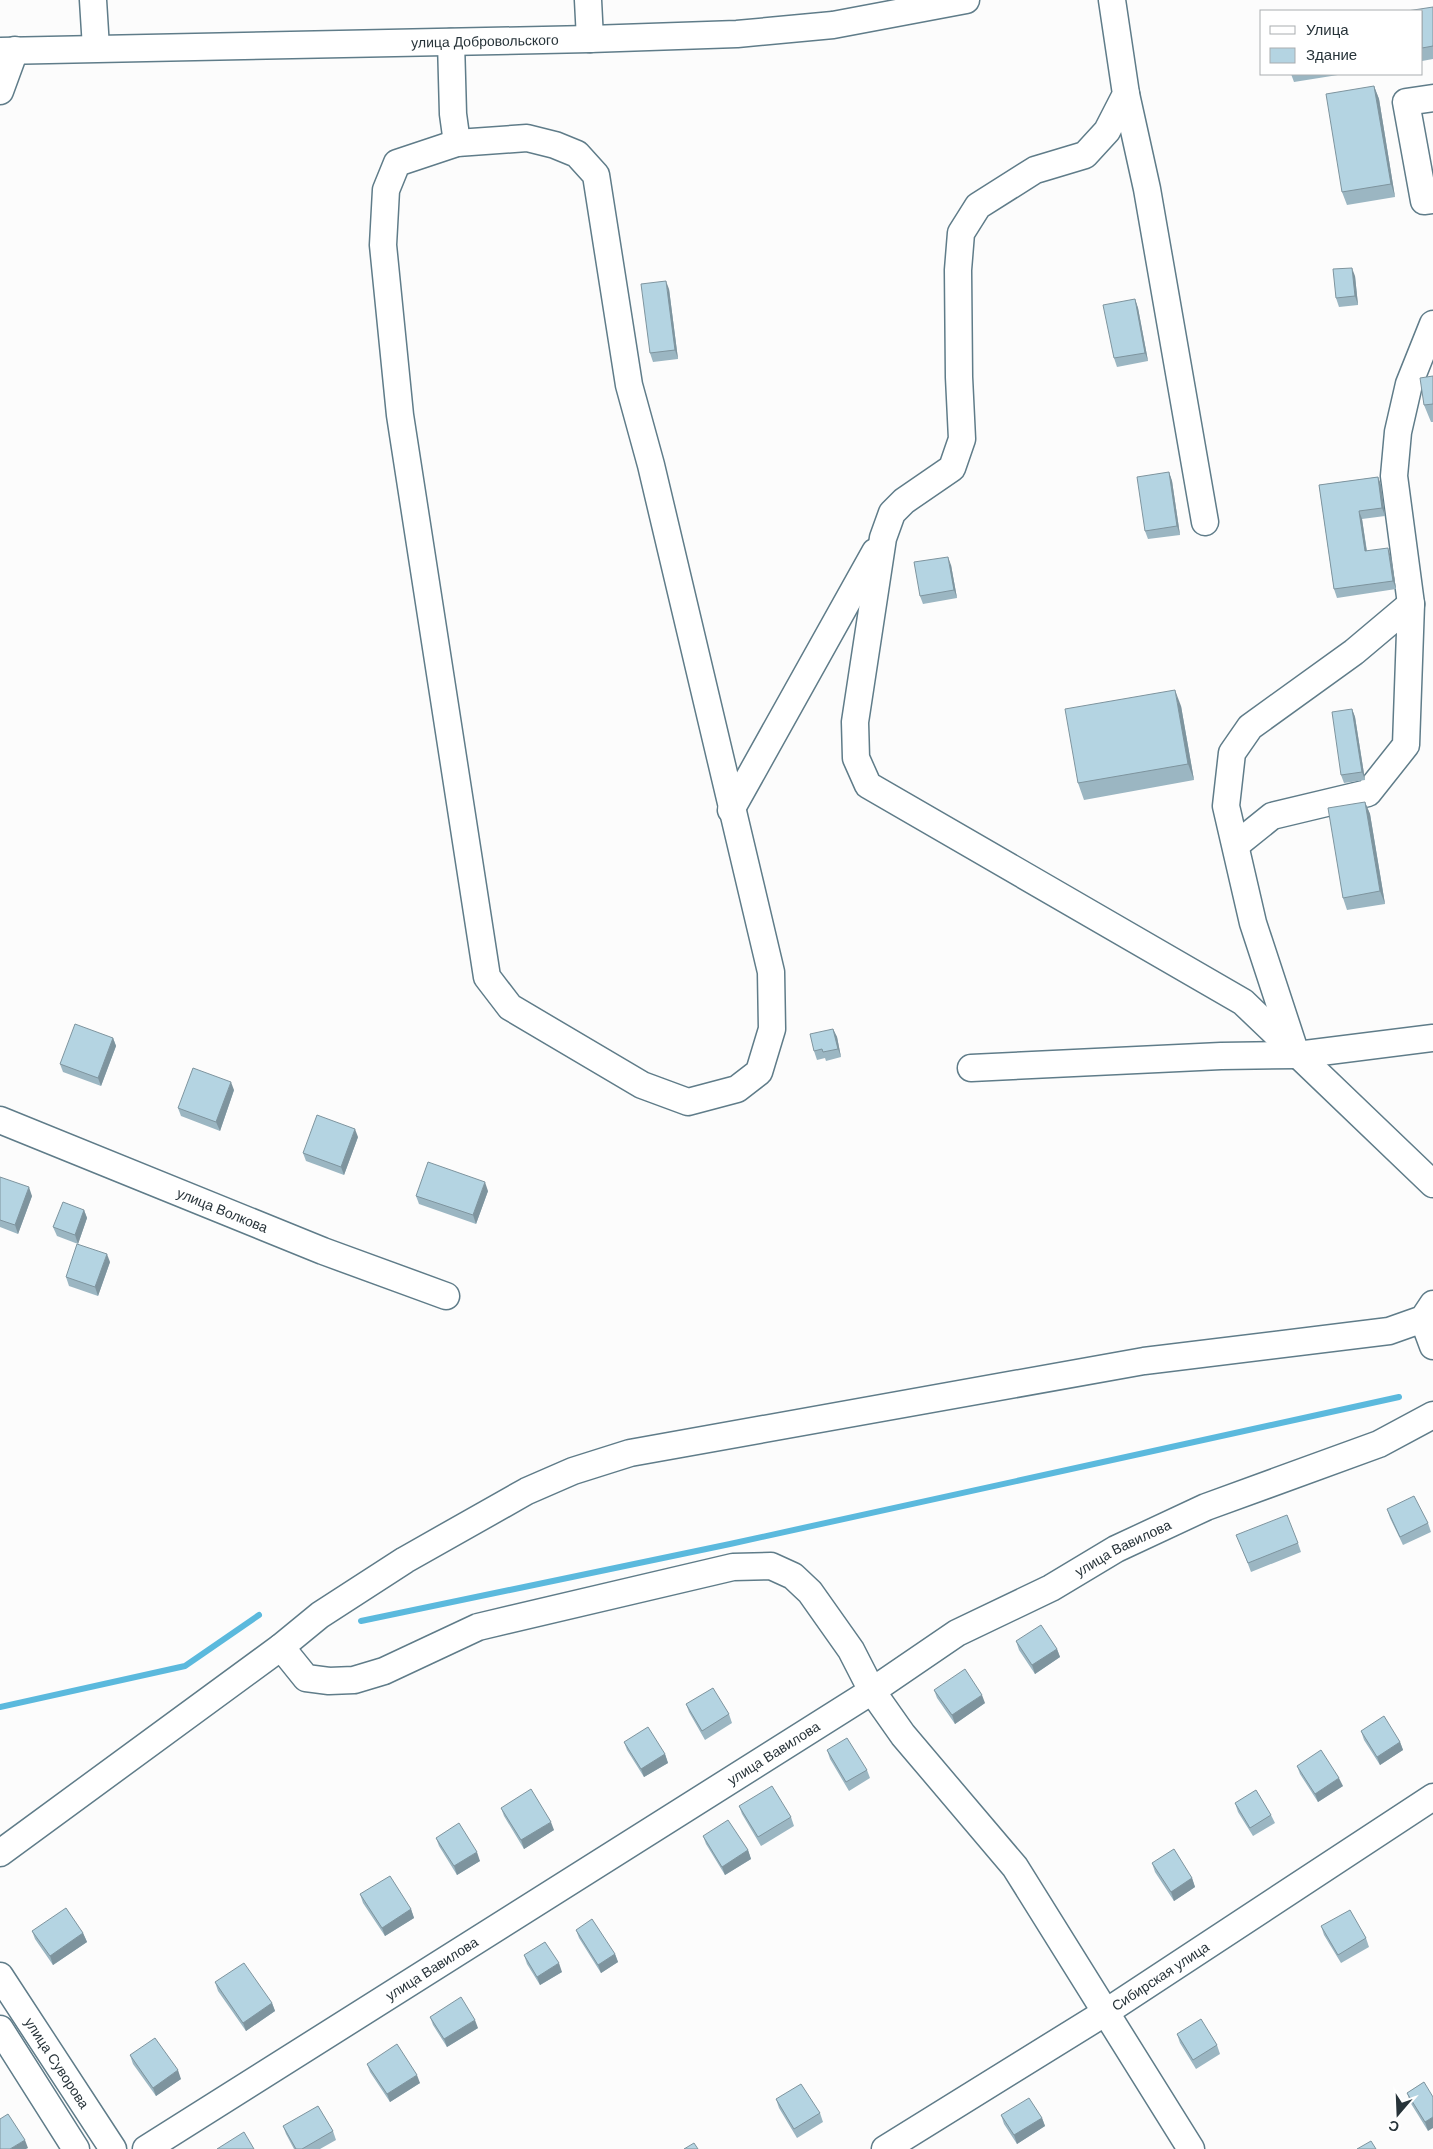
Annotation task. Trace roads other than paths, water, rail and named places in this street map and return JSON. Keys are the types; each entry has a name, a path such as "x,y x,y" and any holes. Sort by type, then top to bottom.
{"street":[{"path":"94,0 96,48"},
{"path":"588,0 590,39"},
{"name":"улица Добровольского","path":"7,50 590,39 737,34 833,25 966,0"},
{"path":"1112,0 1126,94 1147,189 1205,522"},
{"path":"451,42 453,114 457,143"},
{"path":"0,91 7,50"},
{"path":"731,810 883,538 892,513 904,500 952,468 962,439 959,377 958,270 961,233 978,206 1035,170 1084,155 1107,131 1126,94"},
{"path":"1433,98 1406,102 1424,201 1433,200"},
{"path":"527,138 555,145 578,154 596,175 629,385 651,464 731,810 771,972 772,1029 759,1072 737,1089 688,1102 642,1085 510,1007 487,977 400,415 383,244 386,190 397,163 457,143 527,138"},
{"path":"1236,845 1272,816 1368,793 1406,745 1411,604 1394,476 1398,432 1409,384 1433,324"},
{"path":"883,538 855,722 856,758 868,785 1243,1002 1433,1184"},
{"path":"1297,1055 1253,923 1226,806 1232,754 1250,727 1354,652 1411,604"},
{"path":"971,1068 1221,1056 1297,1055 1433,1038"},
{"name":"улица Волкова","path":"0,1120 323,1251 446,1296"},
{"path":"0,1853 281,1647 320,1615 405,1560 526,1491 573,1472 630,1453 1144,1361 1389,1331 1428,1312 1433,1346"},
{"name":"улица Вавилова","path":"146,2149 872,1691 957,1633 1051,1588 1116,1549 1206,1507 1379,1444 1433,1416"},
{"path":"281,1647 306,1678 329,1681 354,1680 384,1671 478,1626 732,1567 772,1566 793,1576 810,1592 851,1650 872,1691 903,1735 1015,1867 1191,2149"},
{"name":"Сибирская улица","path":"884,2149 1106,2012 1433,1797"},
{"name":"улица Суворова","path":"0,1976 113,2149"},
{"path":"0,2029 76,2149"}],"waterway":[{"path":"361,1621 730,1544 1399,1397"},
{"path":"0,1707 185,1666 259,1615"}]}
